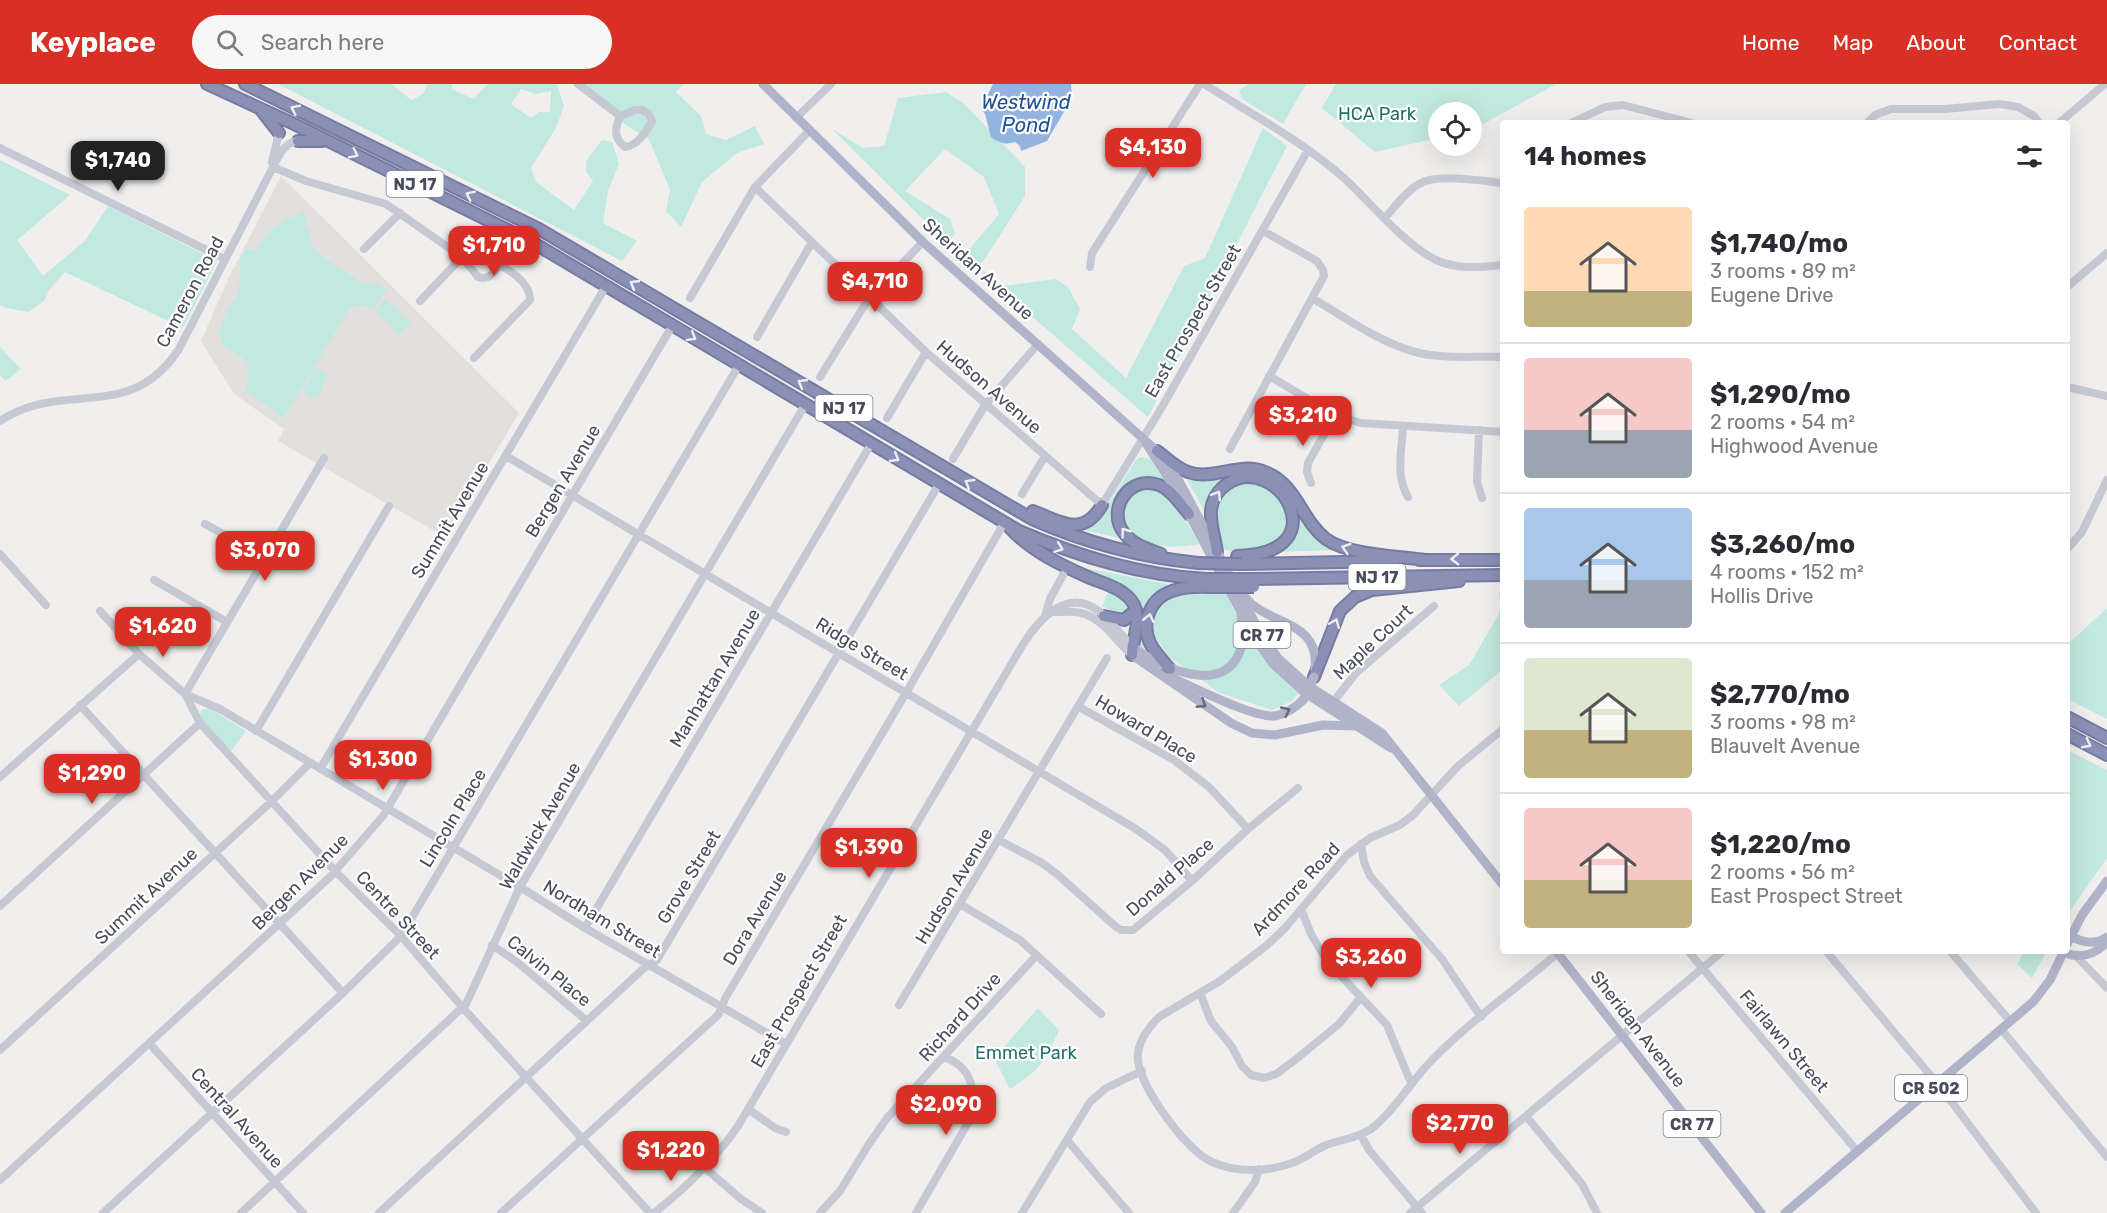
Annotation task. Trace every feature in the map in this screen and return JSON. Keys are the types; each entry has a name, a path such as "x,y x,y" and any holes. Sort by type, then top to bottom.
{"highway":[{"name":"NJ 17","path":"207,84 532,242 1005,523 1046,543 1093,560 1208,583 1252,583 1301,578 1500,575"},
{"name":"NJ 17","path":"244,84 539,229 988,495 1032,519 1078,538 1126,552 1198,563 1239,560 1500,560"},
{"path":"261,109 279,133"},
{"path":"298,141 326,141"},
{"path":"1158,450 1179,468 1194,474 1211,474 1245,468 1266,472 1284,483 1317,531 1335,544 1353,550 1425,560"},
{"path":"1217,552 1211,513 1214,498 1224,486 1233,480 1245,477 1256,478 1270,484 1283,494 1292,512 1293,526 1287,540 1274,549 1239,560"},
{"path":"1175,560 1137,544 1129,538 1119,523 1118,507 1127,491 1139,484 1149,483 1170,492 1189,514"},
{"path":"988,495 1071,525 1089,522 1102,505"},
{"path":"1005,523 1021,540 1047,556 1084,576 1121,591 1131,600 1136,610 1137,622 1132,651"},
{"path":"1314,677 1340,611 1360,593 1500,575"},
{"path":"1170,669 1149,640 1146,625 1151,608 1158,599 1171,591 1208,583"},
{"path":"1104,616 1124,620 1136,610"},
{"path":"2070,719 2107,738"},
{"path":"2070,736 2107,755"}],"main road":[{"name":"CR 77","path":"763,84 796,118"},
{"name":"Sheridan Avenue","path":"796,118 923,242 1158,450 1184,490 1260,632 1278,658 1355,726 1395,750"},
{"name":"Sheridan Avenue","path":"1143,439 1189,514 1259,645 1281,672 1305,693 1382,733 1500,881"},
{"path":"1154,671 1262,715 1281,714 1302,700 1314,677 1315,654 1305,635 1292,625 1266,615 1256,608 1233,582"},
{"path":"1132,651 1170,669 1192,675 1215,674 1235,660 1241,646 1241,613"},
{"path":"1132,651 1154,671 1242,729 1269,735 1329,725 1355,726"},
{"path":"1309,728 1332,705"},
{"name":"CR 502","path":"2070,938 2082,915 2107,881"},
{"path":"2070,945 2097,942 2107,937"},
{"path":"2070,950 2077,957 2096,951 2107,942"},
{"name":"Sheridan Avenue","path":"1560,954 1761,1213"},
{"name":"CR 502","path":"1785,1213 2033,1002 2046,986 2062,954"}],"street":[{"path":"578,84 620,116"},
{"path":"796,118 831,84"},
{"path":"1090,267 1092,253 1097,244 1200,84"},
{"path":"1204,84 1308,150 1344,178 1418,248 1437,260 1460,267 1500,265"},
{"path":"2063,120 2105,84"},
{"path":"1870,120 1875,115 1891,109 1945,109 1999,104 2018,107 2036,120"},
{"path":"1577,120 1605,107 1623,105 1680,120"},
{"path":"635,110 642,110 649,114 652,120 645,133 630,147 619,143 616,136 616,126 620,116 635,110"},
{"path":"690,298 755,187 809,131"},
{"name":"Cameron Road","path":"273,167 279,133"},
{"name":"Cameron Road","path":"0,421 36,403 121,394 144,385 164,369 179,349 273,167 287,145 298,141"},
{"path":"0,148 225,259"},
{"name":"East Prospect Street","path":"1102,505 1143,439 1308,150"},
{"path":"273,167 306,181 375,200 400,213 462,257 470,269 482,278 492,275 499,265"},
{"path":"1385,218 1413,188 1427,180 1500,183"},
{"name":"Hudson Avenue","path":"755,187 926,352 1102,505"},
{"path":"364,249 400,213"},
{"path":"1230,449 1324,276 1320,265 1314,259 1263,231"},
{"path":"757,337 812,242"},
{"path":"820,377 869,298 923,242"},
{"path":"2070,284 2107,253"},
{"path":"462,257 489,260 499,265 519,278 530,293 530,300 474,358"},
{"path":"420,301 462,257"},
{"name":"Summit Avenue","path":"320,769 606,286"},
{"path":"1312,298 1389,342 1408,350 1437,355 1500,357"},
{"name":"Bergen Avenue","path":"0,1180 336,872 387,809 672,326"},
{"path":"953,459 985,405 1038,344"},
{"path":"887,418 926,352"},
{"name":"Lincoln Place","path":"103,1213 344,993 400,936 739,365"},
{"path":"1269,376 1335,415 1361,423 1500,432"},
{"path":"2070,388 2107,396"},
{"name":"Waldwick Avenue","path":"241,1213 463,1008 520,887 805,405"},
{"path":"1311,483 1307,471 1308,464 1335,415"},
{"path":"1404,427 1400,476 1402,488 1408,496"},
{"path":"1479,430 1477,482 1482,498"},
{"name":"Manhattan Avenue","path":"585,928 871,444"},
{"name":"Ridge Street","path":"506,456 1113,814 1155,842 1192,881"},
{"path":"1022,494 1045,456"},
{"path":"185,694 324,458"},
{"path":"2070,546 2082,532 2107,480"},
{"name":"Grove Street","path":"379,1213 587,1021 657,960 939,484"},
{"path":"256,731 389,506"},
{"name":"Dora Avenue","path":"501,1213 718,1015 726,997 1005,523"},
{"path":"206,524 266,557"},
{"path":"0,554 46,605"},
{"name":"East Prospect Street","path":"654,1213 705,1168 724,1146 748,1109 970,731 1035,626 1048,614 1051,596 1063,575"},
{"path":"154,580 227,622"},
{"path":"1048,614 1063,604 1090,607 1104,616 1132,651"},
{"name":"Maple Court","path":"1332,705 1356,673 1434,606"},
{"name":"Centre Street","path":"100,611 139,654 185,694 200,723 273,800 336,872 400,936 650,1213"},
{"path":"1048,614 1076,612 1089,616 1132,651"},
{"path":"0,777 139,654"},
{"name":"Hudson Avenue","path":"899,1005 1107,658"},
{"name":"Nordham Street","path":"185,694 220,709 585,928 786,1044"},
{"path":"80,705 344,993"},
{"name":"Howard Place","path":"1079,707 1174,760 1209,787 1248,829"},
{"path":"0,906 200,723"},
{"name":"Ardmore Road","path":"1142,1071 1138,1061 1139,1051 1146,1032 1159,1017 1220,981 1259,951 1285,928 1336,866 1361,844 1407,820 1458,766 1500,734"},
{"name":"Summit Avenue","path":"0,1050 273,800 310,763"},
{"name":"Donald Place","path":"999,840 1050,869 1121,930 1127,931 1138,928 1248,829 1298,788"},
{"path":"1361,844 1364,862 1370,876 1442,959 1481,1017"},
{"path":"960,904 1020,940 1101,1014"},
{"path":"1301,909 1311,934 1327,961 1387,1025 1411,1083"},
{"name":"Calvin Place","path":"492,945 517,962 587,1021"},
{"path":"1022,1213 1083,1111 1098,1094 1142,1071 1149,1090 1183,1139 1202,1156 1225,1166 1258,1169 1287,1165 1324,1146 1361,1135 1376,1125 1411,1083 1451,1042 1556,954"},
{"name":"Fairlawn Street","path":"1690,954 1857,1151"},
{"path":"1410,1213 1420,1210 1526,1116 1720,954"},
{"path":"1829,954 1937,1084 2036,1213"},
{"path":"1953,954 2010,1021"},
{"name":"Richard Drive","path":"820,1213 840,1191 887,1119 1036,956"},
{"path":"2077,957 2107,988"},
{"path":"1200,993 1211,1021 1232,1047 1242,1066 1251,1075 1264,1078 1276,1074 1339,1024 1361,997"},
{"path":"2001,1029 2107,1157"},
{"name":"Central Avenue","path":"149,1043 303,1213"},
{"path":"916,1213 969,1121 972,1110 973,1090 964,1068 945,1056"},
{"path":"748,1109 775,1128 786,1132"},
{"path":"1526,1116 1582,1184 1597,1213"},
{"path":"1361,1135 1370,1150 1420,1210"},
{"path":"1067,1140 1129,1213"},
{"path":"705,1168 741,1199 762,1213"},
{"path":"1233,1213 1255,1182 1258,1169"}],"shaded area":[{"path":"281,176 519,413 445,537 278,441 284,429 234,394 201,341 229,277"}],"green space":[{"path":"278,84 392,84 411,100 423,94 428,84 453,84 451,89 474,99 488,84 557,84 564,106 556,128 531,168 536,182 574,210 593,181 586,172 586,161 602,140 612,142 619,164 608,191 603,223 637,241 622,261","holes":["521,89 536,94 551,91 550,112 539,112 531,118 511,104"]},
{"path":"582,84 683,84 676,92 701,116 706,134 726,140 755,126 764,144 737,153 702,182 681,227 666,211 670,190 649,139 624,124"},
{"path":"1249,84 1306,84 1283,124 1242,99 1239,90"},
{"name":"HCA Park","path":"1336,84 1556,84 1482,125 1482,102 1428,102 1428,140 1375,152 1322,108"},
{"path":"946,92 963,103 1025,167 1025,196 979,268 1003,286 1056,279 1068,287 1080,309 1072,329 1126,378 1184,266 1205,258 1263,128 1287,146 1148,417 963,257 999,214 984,177 945,149 905,191 950,219 955,234 947,243 832,129 863,148 884,146 898,98"},
{"path":"0,160 70,195 17,240 43,276 85,241 108,206 217,261 183,328 65,272 49,290 45,300 29,312 0,305"},
{"path":"305,211 310,240 321,255 361,284 378,284 387,290 373,308 363,305 350,307 283,419 247,392 248,364 238,354 224,347 219,333 224,317 237,295 241,275 239,259 247,249 255,251 275,226"},
{"path":"385,299 411,322 399,334 374,310"},
{"path":"0,347 21,369 5,381 0,375"},
{"path":"316,367 326,374 319,397 308,397 303,389"},
{"path":"1141,457 1150,459 1166,484 1159,480 1119,497 1123,539 1080,529 1094,523 1101,516 1136,460"},
{"path":"1184,474 1235,475 1227,479 1206,514"},
{"path":"1255,476 1282,495 1289,524 1285,534 1276,543 1238,552 1225,550 1216,524 1220,501 1228,483"},
{"path":"1147,485 1168,490 1199,544 1165,546 1142,540 1132,534 1125,526 1122,516 1124,504 1131,494"},
{"path":"1296,509 1321,540 1334,550 1275,552 1294,534 1297,523"},
{"path":"1090,569 1167,584 1168,588 1148,607 1151,653 1134,642 1139,608 1134,594 1120,583 1087,571"},
{"path":"1109,590 1124,597 1130,608 1128,613 1121,615 1102,606"},
{"path":"1225,591 1238,619 1240,632 1276,667 1303,688 1292,701 1272,710 1220,693 1169,657 1155,637 1151,627 1154,615 1161,602 1175,592"},
{"path":"2107,608 2107,719 2070,700 2070,642"},
{"path":"1500,612 1500,672 1459,706 1439,685 1469,665"},
{"path":"203,709 211,709 246,731 231,751 201,720 200,712"},
{"path":"2070,752 2107,770 2107,858 2070,911"},
{"path":"2022,954 2045,954 2032,978 2017,964"},
{"name":"Emmet Park","path":"1038,1008 1059,1030 1040,1064 1029,1076 1010,1089 994,1058"}],"water":[{"name":"Westwind Pond","path":"993,84 1071,84 1072,98 1047,141 1021,151 1020,146 1015,142 1002,143 991,137 985,114 981,109"}]}
